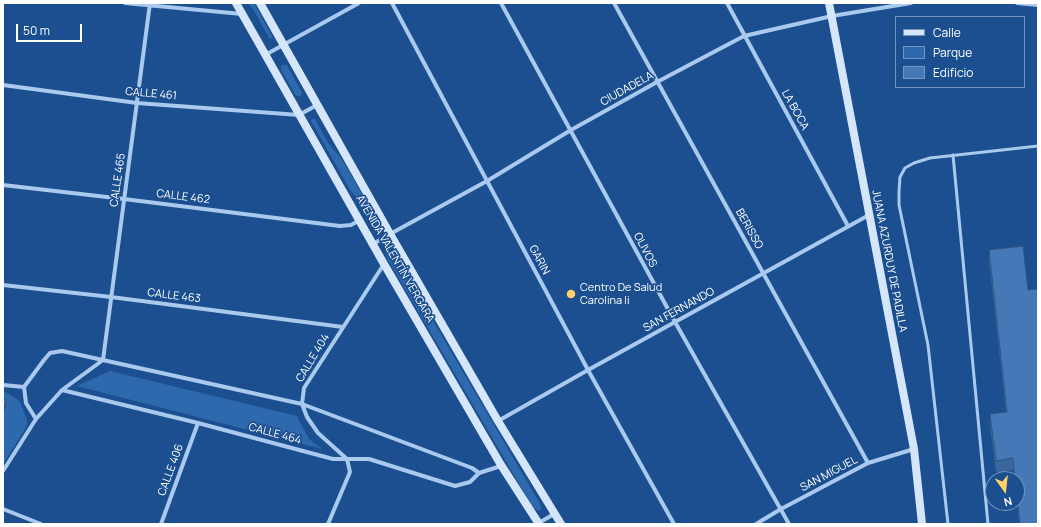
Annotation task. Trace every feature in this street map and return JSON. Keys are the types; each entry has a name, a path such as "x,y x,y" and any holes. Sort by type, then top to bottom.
{"street":[{"path":"124,3 150,4 242,14"},
{"name":"AVENIDA VALENTÍN VERGARA","path":"236,3 360,220 372,244 538,524"},
{"name":"AVENIDA VALENTÍN VERGARA","path":"260,3 390,234 498,421 561,524"},
{"path":"265,56 359,3"},
{"name":"GARIN","path":"392,3 588,370 674,524"},
{"name":"OLIVOS","path":"501,3 675,322 789,524"},
{"name":"BERISSO","path":"614,3 868,463"},
{"name":"LA BOCA","path":"727,3 848,226"},
{"name":"JUANA AZURDUY DE PADILLA","path":"829,3 914,449 922,524"},
{"name":"CIUDADELA","path":"372,244 487,181 571,130 744,36 832,16 911,3"},
{"path":"1017,3 1038,5"},
{"name":"CALLE 465","path":"103,360 150,4"},
{"name":"CALLE 461","path":"3,85 137,103 299,115"},
{"path":"299,115 317,105"},
{"name":"CALLE 462","path":"3,185 340,226 351,225 360,220"},
{"name":"SAN FERNANDO","path":"498,421 869,215"},
{"name":"CALLE 404","path":"302,404 304,388 384,264"},
{"name":"CALLE 463","path":"3,285 111,297 343,327"},
{"path":"36,419 26,403 24,387 50,353 62,351 302,404 472,468 479,473"},
{"path":"3,471 36,419 62,390 103,360"},
{"path":"3,385 24,387"},
{"name":"CALLE 464","path":"62,390 198,423 333,459 369,459 455,486 470,482 479,473 502,465"},
{"path":"302,404 307,417 318,433 347,459 350,472 328,524"},
{"name":"CALLE 406","path":"161,524 198,423"},
{"name":"SAN MIGUEL","path":"756,524 781,509 868,463 914,449"},
{"path":"3,509 41,524"},
{"path":"538,524 554,514"}],"lane":[{"path":"948,524 928,345 899,205 900,177 905,168 914,163 930,158 1038,146"},
{"path":"953,155 988,524"}],"green space":[{"path":"247,3 254,3 272,36 272,39 269,38 253,9"},
{"path":"287,65 302,93 300,96 296,96 281,70 281,66"},
{"path":"315,119 328,143 341,158 353,178 378,224 377,228 373,226 361,203 350,190 311,121"},
{"path":"389,250 393,252 539,502 541,509 539,511 532,506 387,258 386,253"},
{"path":"110,371 297,416 309,439 322,449 77,386"},
{"path":"3,391 13,396 20,402 27,420 27,424 3,464"}],"building":[{"path":"1023,246 1028,290 1038,289 1038,524 1020,524 1019,511 1025,511 1025,471 1014,471 1013,458 996,461 990,414 1007,412 989,250"},
{"path":"3,399 6,400 3,411"}],"place":[{"name":"Centro De Salud Carolina Ii","path":"571,294"}]}
